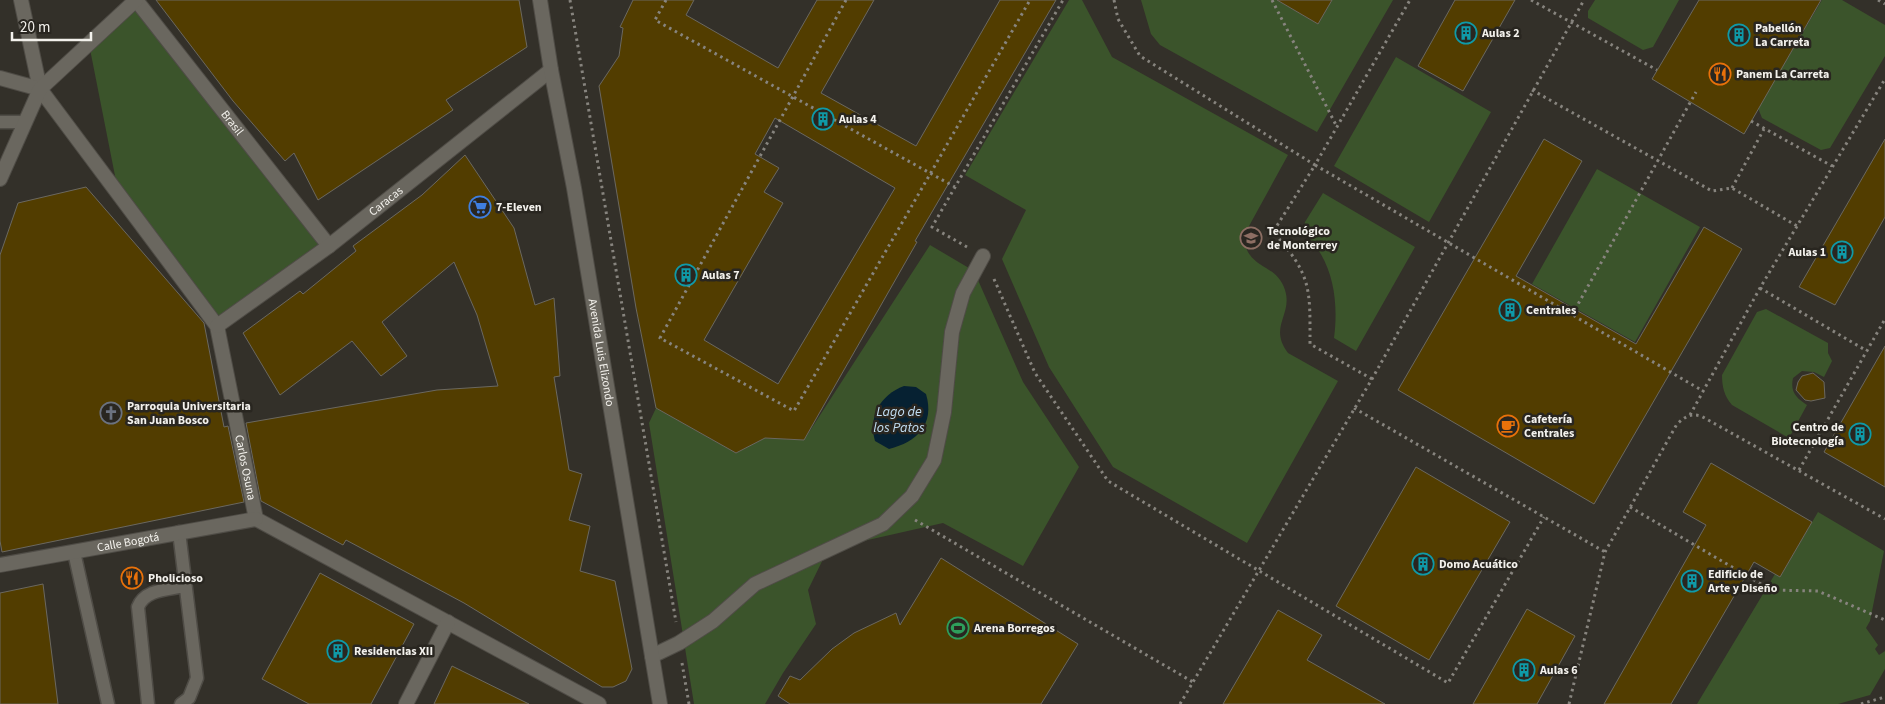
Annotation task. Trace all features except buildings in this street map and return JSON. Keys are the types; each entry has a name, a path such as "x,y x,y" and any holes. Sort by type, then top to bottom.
{"street":[{"name":"Carlos Osuna","path":"20,0 40,89 217,326 256,519"},
{"path":"0,179 40,89 136,0"},
{"name":"Brasil","path":"136,0 329,246"},
{"name":"Avenida Luis Elizondo","path":"540,0 551,70 574,188 660,704"},
{"name":"Caracas","path":"217,326 329,246 551,70"},
{"path":"0,78 40,89"},
{"path":"652,656 679,643 713,620 755,584 883,524 912,496 934,460 944,412 952,332 963,293 983,256"},
{"path":"256,519 599,704"},
{"name":"Calle Bogotá","path":"0,565 256,519"},
{"path":"406,704 448,622"}],"lane":[{"path":"0,122 24,122"},
{"path":"179,532 197,678 189,698 181,704"},
{"path":"74,552 108,704"},
{"path":"148,704 138,607 141,599 147,594 185,586"}],"path":[{"path":"570,0 690,704"},
{"path":"666,0 655,20 955,187"},
{"path":"846,0 791,96 660,338 794,411 1030,0"},
{"path":"1063,0 932,227 983,256 1035,373 1108,481 1448,683 1544,517"},
{"path":"1114,0 1118,19 1140,56 1315,165 1703,391"},
{"path":"1272,0 1337,127"},
{"path":"1372,379 1310,344 1311,300 1305,278 1292,253 1273,232 1315,165 1410,0"},
{"path":"1531,0 1657,70"},
{"path":"1180,704 1372,379 1584,0"},
{"path":"1878,0 1885,4"},
{"path":"1570,704 1605,552 1677,424 1689,415 1760,288 1885,79"},
{"path":"1532,90 1712,191 1732,188 1797,226"},
{"path":"1572,315 1696,92"},
{"path":"1751,121 1832,166"},
{"path":"1732,188 1765,129"},
{"path":"1760,288 1867,351"},
{"path":"1799,470 1885,319"},
{"path":"1354,408 1605,552"},
{"path":"1689,415 1701,416 1885,519"},
{"path":"1630,508 1771,590 1818,591 1885,620"},
{"path":"898,510 1193,682"},
{"path":"1861,704 1885,697"}],"green space":[{"path":"136,0 329,246 217,326 119,196 89,44"},
{"path":"1069,0 1082,0 1112,57 1288,155 1243,237 1246,248 1251,256 1281,281 1285,290 1286,307 1280,328 1282,344 1288,353 1338,381 1247,543 1113,467 1049,367 1002,259 1026,210 965,175"},
{"path":"1141,0 1277,0 1318,24 1332,0 1393,0 1317,132 1160,45 1151,34"},
{"path":"1595,0 1679,0 1653,47 1643,50 1588,18 1588,11"},
{"path":"1822,0 1842,0 1885,25 1885,56 1830,148 1821,150 1762,118 1758,108"},
{"path":"1396,57 1491,112 1429,222 1334,166"},
{"path":"1597,169 1700,227 1635,342 1532,284"},
{"path":"1323,193 1415,247 1356,351 1334,338 1335,309 1332,281 1321,255 1303,232 1305,222"},
{"path":"930,245 974,271 1023,382 1079,467 1023,566 943,523 828,549 808,590 816,624 765,704 694,704 649,423 656,408 736,453 765,438 804,440"},
{"path":"1766,309 1828,343 1828,353 1832,361 1824,377 1814,372 1802,371 1793,378 1793,391 1807,405 1789,438 1732,405 1723,387 1722,375 1757,312"},
{"path":"1818,512 1884,551 1870,621 1866,628 1878,645 1875,649 1879,655 1885,651 1885,669 1870,695 1838,704 1697,704 1775,574 1780,577"}],"water":[{"name":"Lago de los Patos","path":"904,386 916,387 926,394 928,414 926,423 908,442 889,449 875,441 873,424 875,415 882,401 888,395"}],"place":[{"name":"Aulas 2","path":"1466,33"},
{"name":"Pabellón La Carreta","path":"1739,35"},
{"name":"Panem La Carreta","path":"1720,74"},
{"name":"Aulas 4","path":"823,119"},
{"name":"7-Eleven","path":"480,207"},
{"name":"Tecnológico de Monterrey","path":"1251,238"},
{"name":"Aulas 1","path":"1842,252"},
{"name":"Aulas 7","path":"686,275"},
{"name":"Centrales","path":"1510,310"},
{"name":"Parroquia Universitaria San Juan Bosco","path":"111,413"},
{"name":"Cafetería Centrales","path":"1508,426"},
{"name":"Centro de Biotecnología","path":"1860,434"},
{"name":"Domo Acuático","path":"1423,564"},
{"name":"Pholicioso","path":"132,578"},
{"name":"Edificio de Arte y Diseño","path":"1692,581"},
{"name":"Arena Borregos","path":"958,628"},
{"name":"Residencias XII","path":"338,651"},
{"name":"Aulas 6","path":"1524,670"}]}
